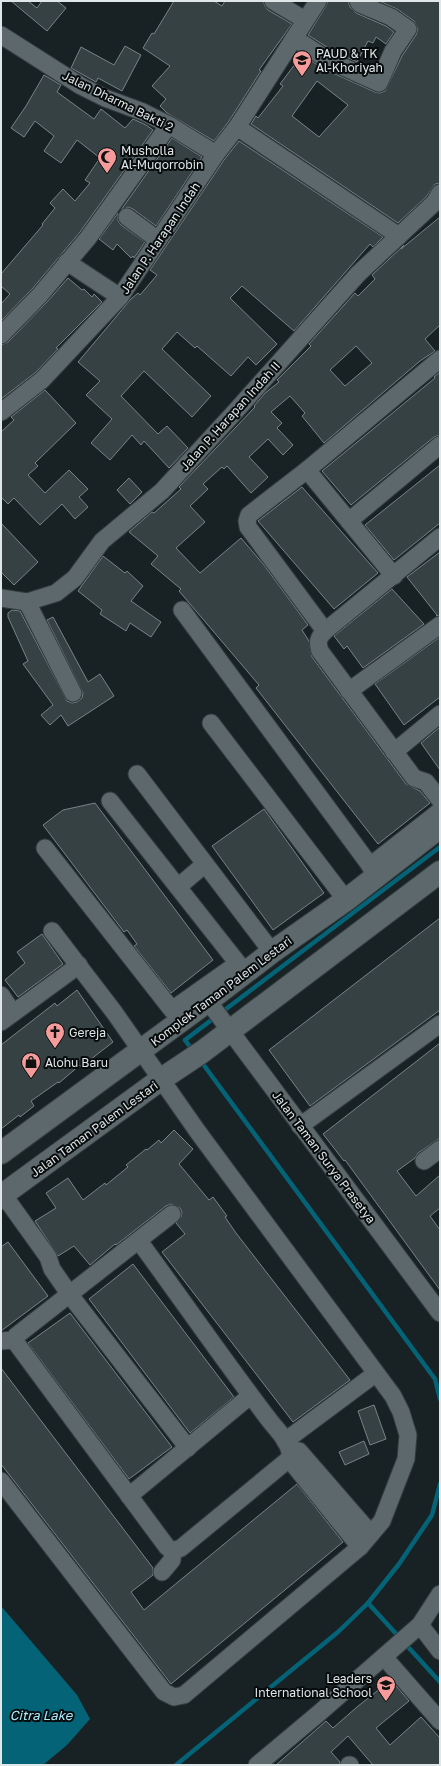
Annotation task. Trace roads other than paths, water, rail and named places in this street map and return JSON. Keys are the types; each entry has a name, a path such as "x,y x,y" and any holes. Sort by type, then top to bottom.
{"street":[{"path":"273,1 305,20"},
{"name":"Jalan P. Harapan Indah","path":"1,412 42,380 120,297 216,154 237,127 318,1"},
{"path":"294,38 328,60 379,83 393,51 408,28 391,16 360,4 358,1"},
{"name":"Jalan Dharma Bakti 2","path":"1,34 81,86 105,98 143,112 169,125 216,154"},
{"path":"1,335 40,295 88,238 169,125"},
{"path":"237,127 399,236"},
{"name":"Jalan P. Harapan Indah II","path":"1,598 27,602 56,593 75,578 102,541 162,491 358,274 434,203 440,193"},
{"path":"126,217 158,240"},
{"path":"67,262 120,297"},
{"path":"325,631 248,528 247,521 249,516 307,470 440,359"},
{"path":"349,521 440,445"},
{"path":"307,470 394,576"},
{"path":"440,537 325,631 319,637 317,643 320,651 414,778 426,782 440,800"},
{"path":"27,602 73,693"},
{"path":"182,610 373,871 440,811"},
{"path":"350,690 440,625"},
{"path":"394,752 440,714"},
{"path":"211,723 346,900"},
{"path":"137,774 272,952"},
{"path":"45,848 172,1010 241,968 110,801"},
{"name":"Komplek Taman Palem Lestari","path":"1,1153 141,1050 211,1005 241,968 272,952 346,900 373,871 440,827"},
{"path":"178,887 205,864"},
{"path":"226,1027 440,872"},
{"path":"1,1481 164,1692 174,1697 184,1695 366,1541 382,1521 406,1459 408,1435 401,1412 393,1396 375,1374 160,1080 141,1050 79,965 52,931"},
{"path":"1,995 7,1018 79,965"},
{"name":"Jalan Taman Surya Prasetya","path":"211,1005 440,1313"},
{"path":"300,1126 440,1024"},
{"name":"Jalan Taman Palem Lestari","path":"1,1197 160,1080 194,1057 226,1027"},
{"path":"424,1161 440,1149"},
{"path":"1,1197 5,1208 42,1261 52,1269 70,1295 188,1448"},
{"path":"172,1214 140,1241 70,1295 16,1336 7,1340 167,1547 173,1551"},
{"path":"140,1241 288,1450 366,1541"},
{"path":"173,1551 181,1548 288,1450 375,1374"},
{"path":"129,1496 250,1396"},
{"path":"162,1572 172,1560 173,1551"},
{"path":"257,1765 416,1629 440,1594"},
{"path":"416,1629 440,1651"},
{"path":"390,1652 440,1721"}],"water":[{"name":"Citra Lake","path":"1,1606 77,1695 90,1719 67,1745 43,1765 1,1765"}],"waterway":[{"path":"193,1051 185,1040 440,847"},
{"path":"200,1060 435,1379 440,1399"},
{"path":"176,1765 338,1632 368,1603 399,1564 432,1515 440,1484"},
{"path":"368,1603 440,1682"}],"place":[{"name":"PAUD & TK Al-Khoriyah","path":"302,77"},
{"name":"Musholla Al-Muqorrobin","path":"107,174"},
{"name":"Gereja","path":"55,1049"},
{"name":"Alohu Baru","path":"31,1079"},
{"name":"Leaders International School","path":"386,1702"}]}
